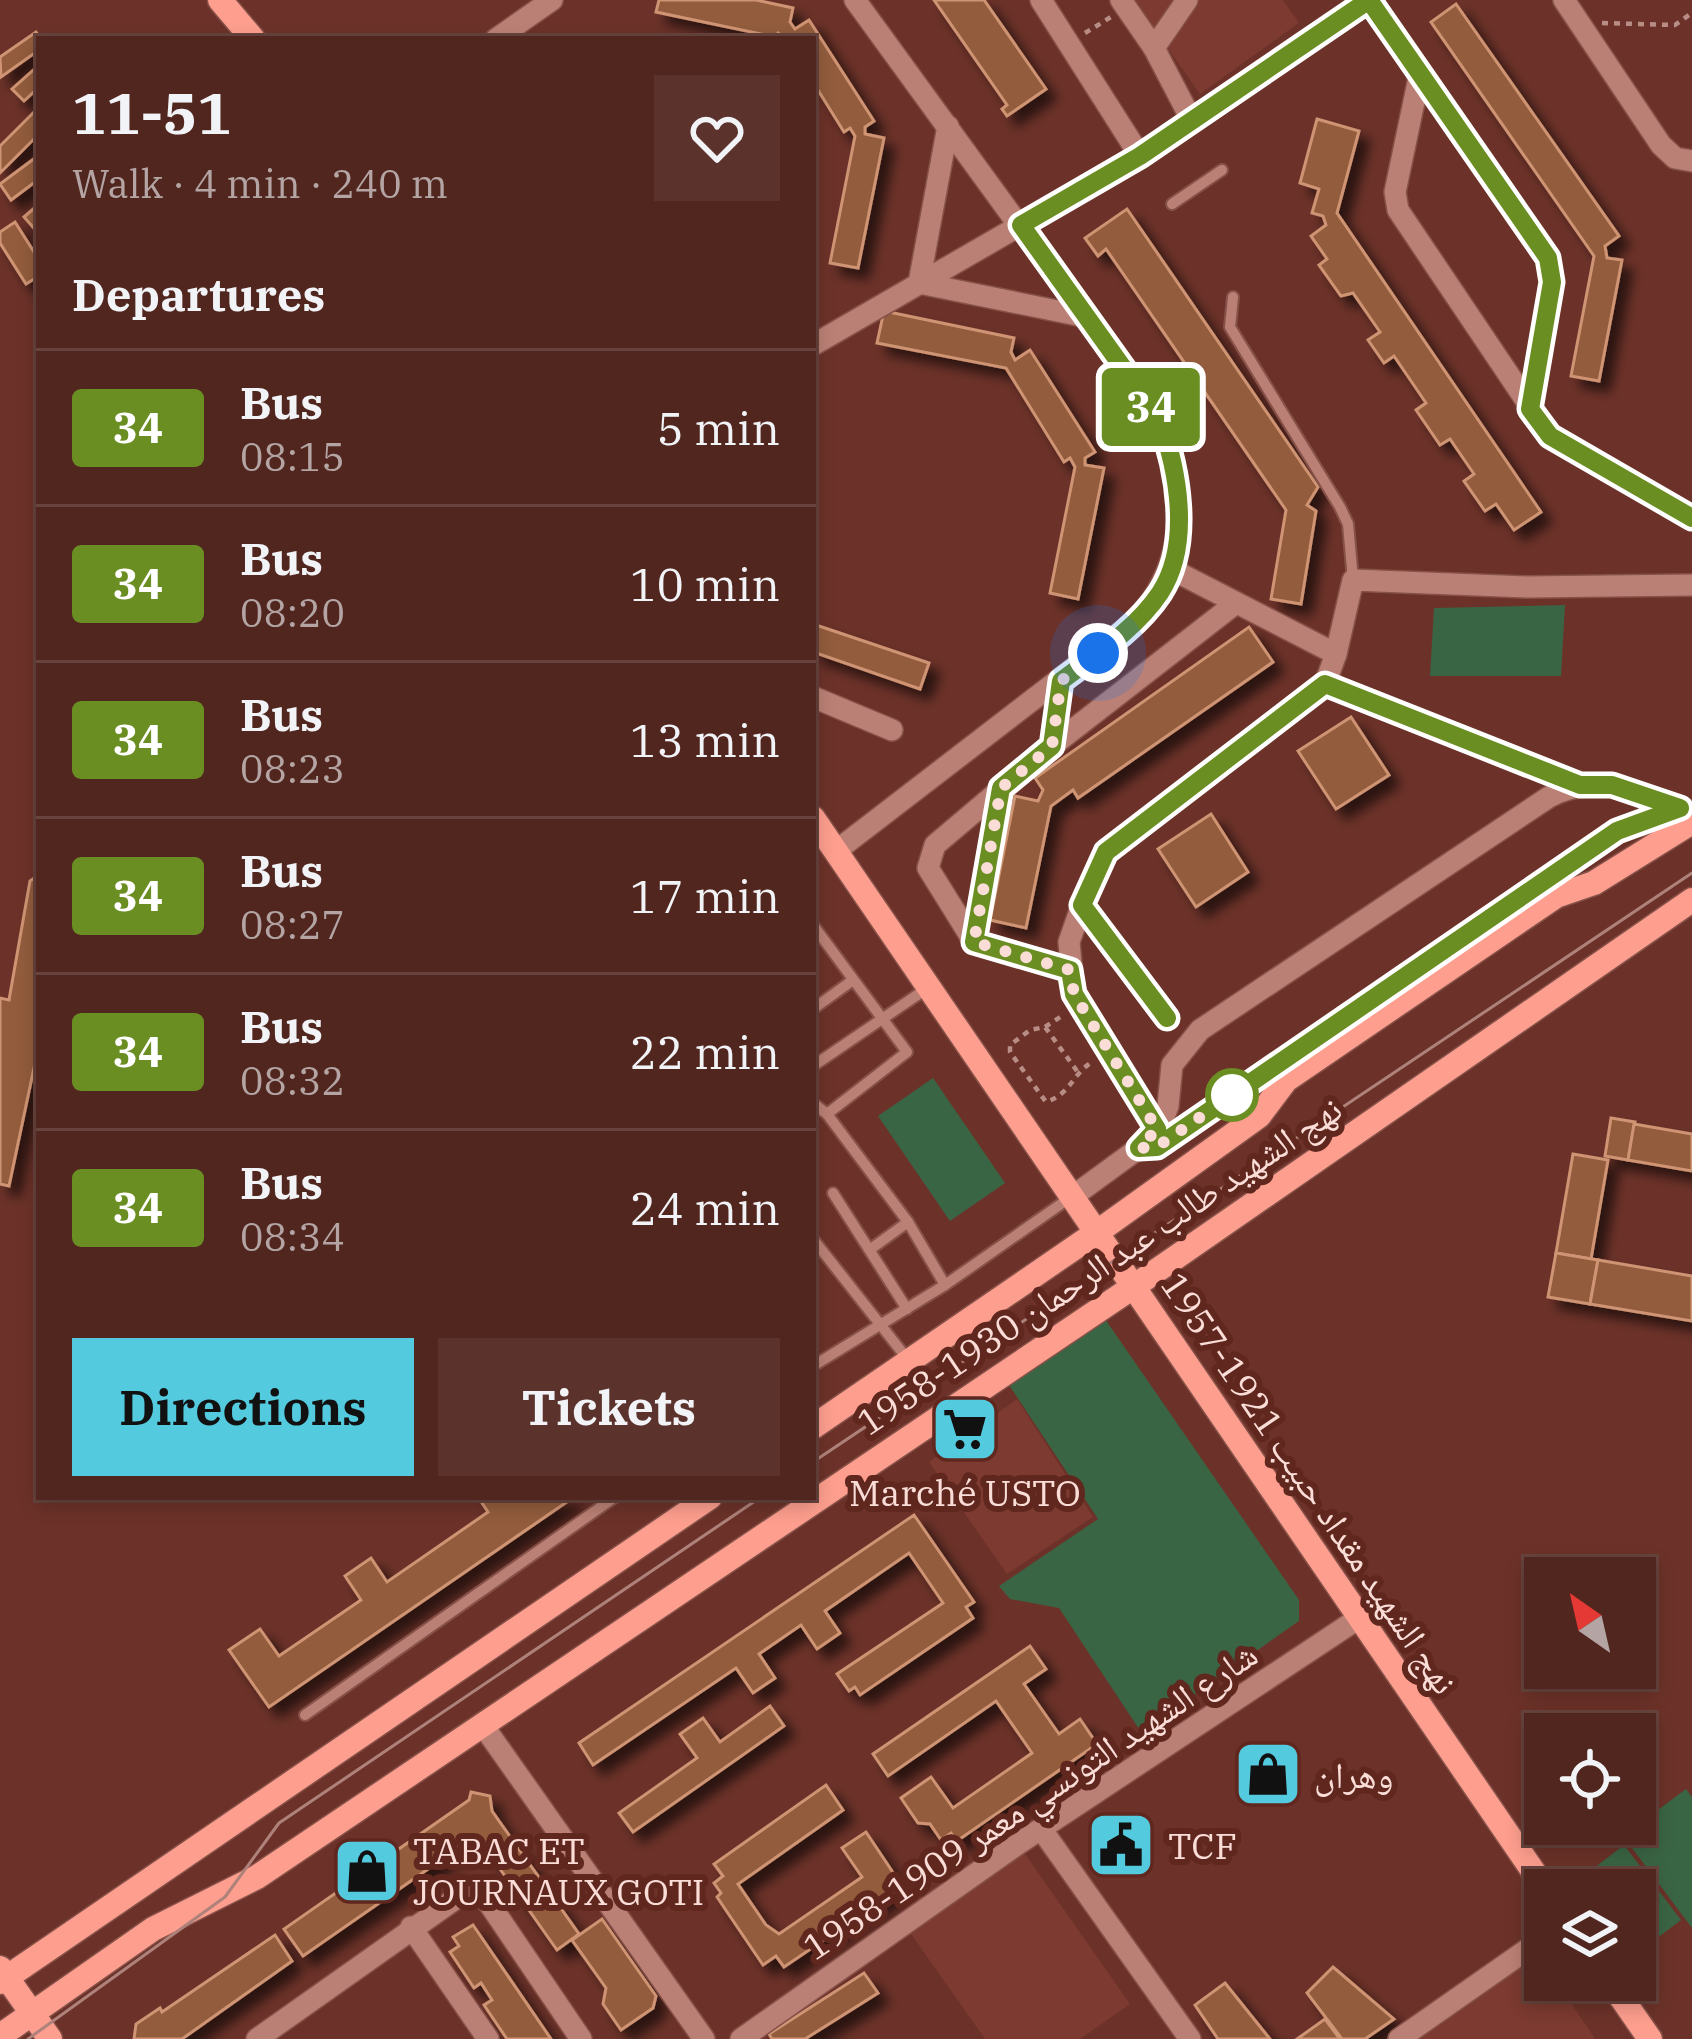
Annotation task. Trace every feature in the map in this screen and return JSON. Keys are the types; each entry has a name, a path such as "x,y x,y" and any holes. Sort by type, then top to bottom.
{"main road":[{"path":"220,0 250,36"},
{"name":"نهج الشهيد طالب عبد الرحمان 1930-1958","path":"816,1424 1259,1116 1286,1080 1556,896 1594,883 1688,814"},
{"name":"نهج الشهيد مقداد حبيب 1921-1957","path":"816,822 1531,1869"},
{"name":"نهج الشهيد طالب عبد الرحمان 1930-1958","path":"816,1499 1692,900"},
{"path":"50,2039 2,1976 706,1500"},
{"name":"نهج الشهيد طالب عبد الرحمان 1930-1958","path":"0,2036 153,1929 257,1877 815,1500"},
{"path":"1624,2001 1650,2039"}],"street":[{"path":"500,36 552,0"},
{"path":"836,851 1139,618 1161,592 1177,547 1173,455 1159,418 854,0"},
{"path":"1041,0 1140,156"},
{"path":"1154,48 1187,0"},
{"path":"816,343 1140,156 1369,0 1548,258 1552,282 1530,409"},
{"path":"1564,0 1661,145 1675,158 1692,161"},
{"path":"1124,4 1154,48 1192,121"},
{"path":"1420,73 1395,192 1398,210 1550,436 1692,518"},
{"path":"919,284 948,126"},
{"path":"919,284 1087,317"},
{"path":"1171,569 1336,654"},
{"path":"1157,1129 1074,994 1070,941 1082,905 1106,852 1325,684 1353,580 1527,587 1692,585"},
{"path":"1070,970 974,942 928,868 935,845 1052,746 1236,603"},
{"path":"1052,746 1061,681"},
{"path":"1325,684 1580,785"},
{"path":"816,698 892,730"},
{"path":"1072,1197 1157,1129 1168,1106 1172,1065 1200,1030 1549,797 1580,785 1612,785 1688,814"},
{"path":"974,942 1001,788"},
{"name":"شارع الشهيد التونسي معمر 1909-1958","path":"741,2039 1358,1618"},
{"path":"482,1724 704,2039"},
{"path":"1042,1830 1190,2039"},
{"path":"257,2039 458,1894 480,1890 581,2039"},
{"path":"411,1927 488,2039"},
{"path":"1400,2039 1524,1952"}],"lane":[{"path":"1172,204 1222,170"},
{"path":"1233,297 1230,327 1348,524 1353,580"},
{"path":"1139,1148 1157,1147 1617,831 1688,814"},
{"path":"1082,905 1167,1018"},
{"path":"816,934 907,1052 827,1114"},
{"path":"816,1007 853,980"},
{"path":"816,1064 929,987"},
{"path":"816,1105 908,1222 945,1285"},
{"path":"833,1193 907,1309"},
{"path":"816,1364 945,1285 1072,1197"},
{"path":"872,1248 908,1222"},
{"path":"816,1243 909,1361"},
{"path":"305,1715 611,1500"}],"path":[{"path":"1070,42 1124,4"},
{"path":"1579,22 1675,25 1692,13"},
{"path":"1045,1028 1077,1071 1067,1091 1046,1102 1010,1052 1010,1045 1030,1030 1045,1028"}],"shaded area":[{"path":"1134,0 1283,0 1299,23 1200,94"},
{"path":"1017,1399 1093,1517 1007,1574 929,1462"},
{"path":"1018,1844 1130,2004 1080,2039 985,2039 904,1924"},
{"path":"1524,1946 1524,2001 1570,2001 1595,2039 1398,2039"}],"green space":[{"path":"1565,605 1561,676 1430,676 1434,608"},
{"path":"933,1078 1005,1183 950,1221 878,1116"},
{"path":"1105,1319 1299,1600 1299,1621 1141,1732 1059,1608 1010,1599 999,1586 1098,1519 1009,1385"},
{"path":"1686,1789 1692,1797 1692,1928 1656,1880 1656,1869 1648,1869 1630,1845 1656,1845 1656,1811"},
{"path":"1624,1845 1642,1869 1593,1869"},
{"path":"1656,1887 1681,1920 1656,1939"}],"building":[{"path":"659,0 756,0 793,8 790,22 795,29 809,20 874,121 865,127 865,134 884,138 858,268 830,263 855,136 850,128 844,132 816,87 816,36 770,36 656,12"},
{"path":"934,0 984,0 1046,89 1007,116 1002,109 1007,105"},
{"path":"1456,4 1619,236 1605,246 1607,258 1622,260 1599,381 1571,376 1594,256 1431,22"},
{"path":"36,32 39,36 36,52 1,77 0,57"},
{"path":"36,68 36,90 24,101 12,89"},
{"path":"36,110 36,137 0,173 0,146"},
{"path":"1317,119 1359,131 1337,213 1541,512 1514,530 1496,504 1485,511 1464,481 1474,474 1450,439 1440,445 1416,410 1426,403 1394,356 1384,363 1368,340 1380,332 1353,293 1341,296 1319,265 1327,259 1311,236 1326,225 1323,216 1312,213 1319,189 1300,183"},
{"path":"36,157 36,181 11,200 0,184"},
{"path":"36,207 36,231 24,217"},
{"path":"1127,209 1318,487 1307,505 1316,511 1301,604 1271,599 1286,510 1106,249 1098,256 1085,238"},
{"path":"15,222 36,255 36,278 26,284 0,243 0,232"},
{"path":"884,311 1014,338 1011,352 1015,360 1030,350 1095,452 1085,458 1085,465 1104,468 1078,599 1050,593 1075,467 1070,458 1064,462 1006,368 877,343"},
{"path":"816,625 929,663 920,689 816,653"},
{"path":"1249,627 1273,662 1078,798 1073,790 1051,806 1026,928 990,920 1015,796 1038,801 1043,790 1035,778"},
{"path":"1351,717 1389,775 1336,809 1298,751"},
{"path":"1211,814 1248,872 1196,907 1158,849"},
{"path":"36,877 36,1058 9,1186 0,1184 0,998 9,1000 30,881"},
{"path":"1611,1118 1635,1122 1628,1160 1605,1156"},
{"path":"1634,1124 1692,1134 1692,1171 1628,1160"},
{"path":"1573,1154 1608,1160 1591,1259 1556,1253"},
{"path":"1556,1253 1598,1260 1590,1304 1548,1297"},
{"path":"1598,1260 1692,1276 1692,1321 1590,1304"},
{"path":"480,1500 570,1500 269,1707 229,1650 260,1629 279,1656 361,1600 345,1576 371,1558 387,1582 488,1512"},
{"path":"914,1515 974,1602 966,1607 973,1618 860,1695 855,1687 849,1691 837,1674 943,1603 909,1553 825,1611 840,1633 817,1649 801,1625 759,1654 775,1678 753,1693 736,1668 593,1765 579,1743"},
{"path":"1030,1646 1046,1669 1024,1684 1059,1734 1080,1719 1097,1744 957,1841 951,1833 941,1840 930,1824 918,1823 901,1798 931,1777 953,1808 1032,1753 996,1701 888,1776 873,1754"},
{"path":"770,1706 784,1726 633,1832 619,1813 697,1758 680,1734 703,1718 720,1742"},
{"path":"826,1785 843,1810 738,1884 766,1925 779,1934 862,1877 842,1848 866,1832 896,1877 887,1883 893,1893 784,1967 776,1956 763,1965 717,1897 721,1893 714,1883 723,1876 714,1864"},
{"path":"471,1792 490,1796 492,1811 579,1934 557,1950 481,1842 464,1844 303,1956 284,1929 469,1800"},
{"path":"602,1919 656,1996 653,2008 621,2030 603,2004 606,1988 572,1940"},
{"path":"473,1925 551,2039 507,2039 484,2005 492,2000 481,1983 474,1988 450,1952 459,1946 453,1937"},
{"path":"275,1935 292,1961 182,2039 134,2039 136,2024 160,2008 162,2012"},
{"path":"1333,1967 1394,2019 1365,2039 1342,2039 1307,1993"},
{"path":"864,1973 878,1993 805,2039 772,2039 769,2034"},
{"path":"1225,1983 1270,2039 1218,2039 1195,2005"},
{"path":"1325,2019 1340,2039 1297,2039"}],"tram line":[{"path":"816,1460 1692,873"},
{"path":"28,2039 225,1897 279,1823 757,1500"}],"bus line":[{"name":"34","path":"1167,1018 1082,905 1106,852 1325,684 1580,785 1612,785 1680,808 1617,831 1157,1147 1139,1148 1157,1129 1074,994 1070,970 974,942 1001,788 1052,746 1061,681 1139,618 1161,592 1177,547 1173,455 1159,418 1021,225 1140,156 1369,0 1548,258 1552,282 1530,409 1550,436 1692,518"}],"place":[{"name":"Marché USTO","path":"965,1429"},
{"name":"وهران","path":"1268,1774"},
{"name":"TCF","path":"1121,1845"},
{"name":"TABAC ET JOURNAUX GOTI","path":"367,1871"}],"route":[{"path":"1098,653 1061,681 1052,746 1001,788 974,942 1070,970 1074,994 1157,1129 1139,1148 1157,1147 1232,1095"}]}
